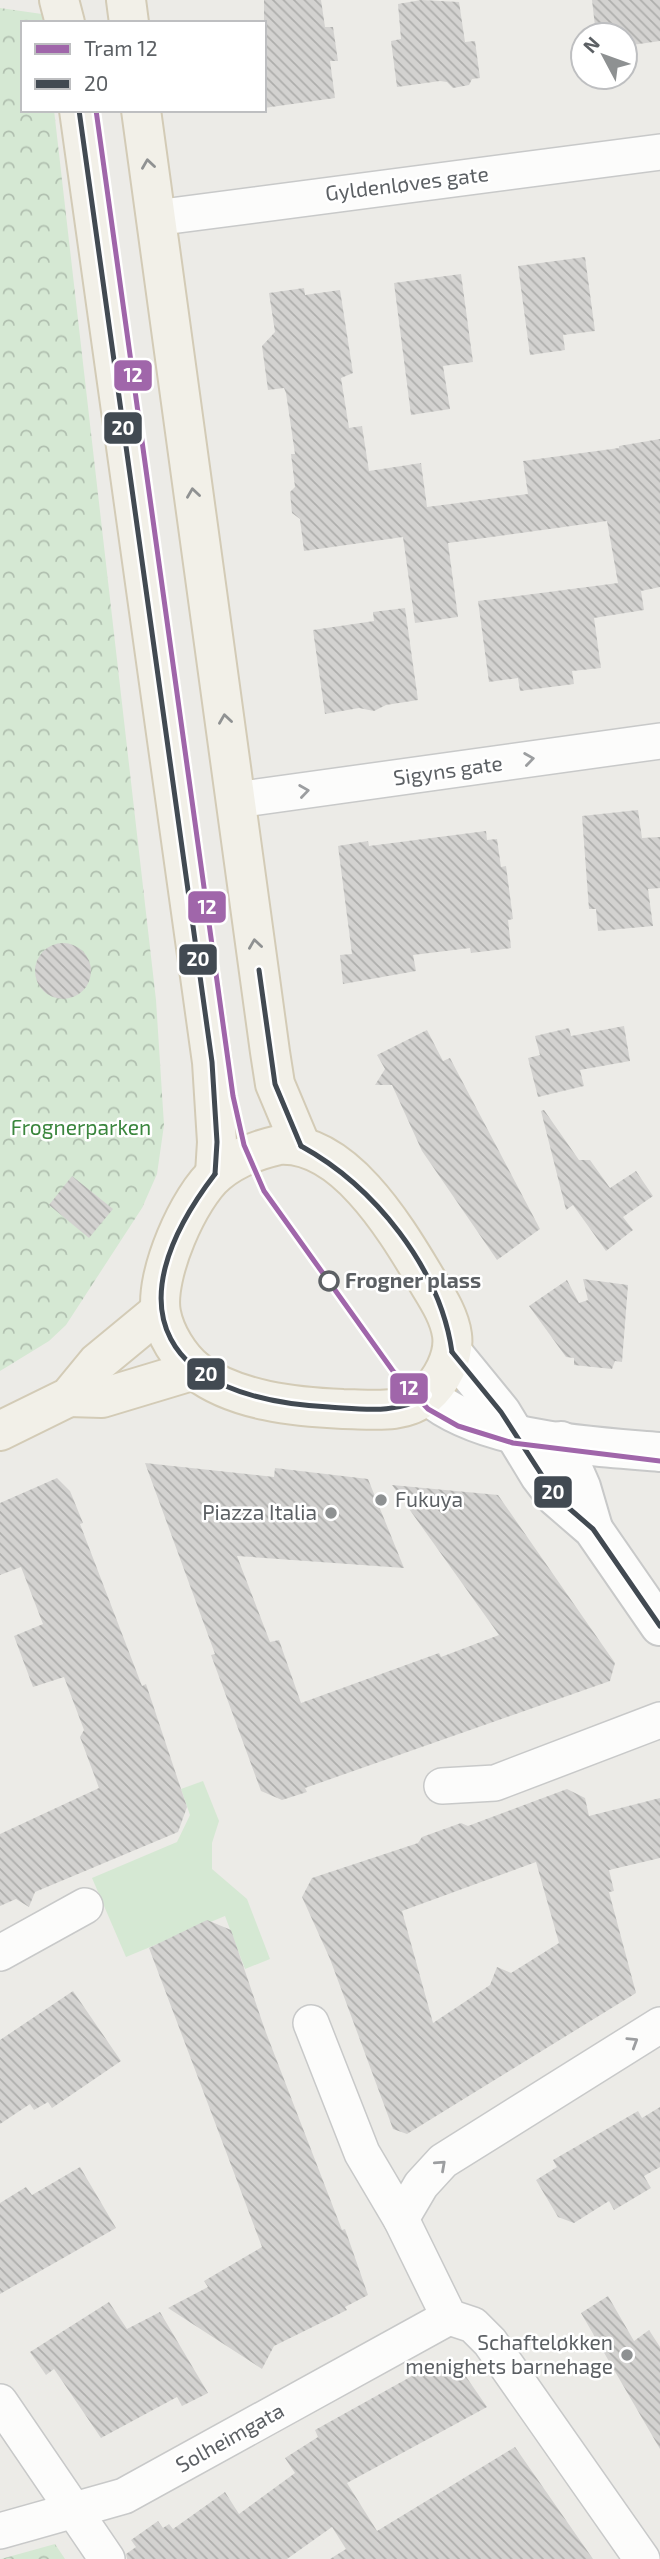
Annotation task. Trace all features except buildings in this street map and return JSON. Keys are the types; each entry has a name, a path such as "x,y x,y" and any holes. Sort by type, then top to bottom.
{"main road":[{"path":"59,0 64,21"},
{"path":"126,0 129,21"},
{"path":"79,112 183,850 216,1106 215,1174"},
{"path":"141,112 275,1084 301,1146"},
{"path":"279,1144 301,1146 324,1157 350,1176 399,1235 446,1314 452,1335 452,1352 445,1369 427,1395 405,1407 383,1410 279,1403 221,1385 195,1370 170,1338 160,1311 162,1288 179,1231 199,1194 215,1174 256,1150 279,1144"},
{"path":"0,1431 69,1397 97,1363 160,1311"},
{"path":"69,1397 102,1398 195,1370"}],"street":[{"name":"Gyldenløves gate","path":"155,218 660,152"},
{"name":"Sigyns gate","path":"236,800 660,741"},
{"path":"452,1352 513,1432 556,1497 593,1529 660,1626"},
{"path":"427,1395 452,1413 513,1432 561,1441 660,1452"},
{"path":"561,1441 581,1487 593,1529"},
{"path":"442,1786 495,1783 660,1720"},
{"path":"0,1953 85,1906"},
{"path":"311,2023 362,2153 401,2219 449,2317 473,2325 490,2342 642,2559"},
{"path":"401,2219 421,2185 443,2161 660,2025"},
{"name":"Solheimgata","path":"0,2532 124,2496 449,2317"},
{"path":"0,2402 107,2559"}],"green space":[{"name":"Frognerparken","path":"0,8 42,14 43,21 21,21 21,112 54,112 156,1000 164,1125 157,1174 142,1208 66,1325 49,1341 0,1371"},
{"path":"203,1781 219,1821 212,1843 212,1869 247,1899 270,1959 245,1969 225,1916 126,1957 92,1878 177,1842 190,1815 181,1789"},
{"path":"55,2544 65,2559 1,2559"}],"tram line":[{"name":"12","path":"96,112 233,1096 244,1145 264,1191 393,1371 428,1409 458,1426 513,1443 660,1461"}],"transit line":[{"name":"20","path":"79,112 212,1062 217,1142 215,1174"},
{"name":"20","path":"259,970 275,1084 301,1146"},
{"name":"20","path":"301,1146 354,1183 399,1232 434,1290 452,1352"},
{"name":"20","path":"215,1174 183,1223 165,1267 161,1306 171,1339 193,1366 227,1386 272,1400 329,1407 380,1409 404,1406 427,1395"},
{"name":"20","path":"452,1352 501,1412 556,1497 593,1529 660,1626"}],"place":[{"name":"Frogner plass","path":"329,1281"},
{"name":"Fukuya","path":"381,1500"},
{"name":"Piazza Italia","path":"331,1513"},
{"name":"Schafteløkken menighets barnehage","path":"627,2355"}]}
